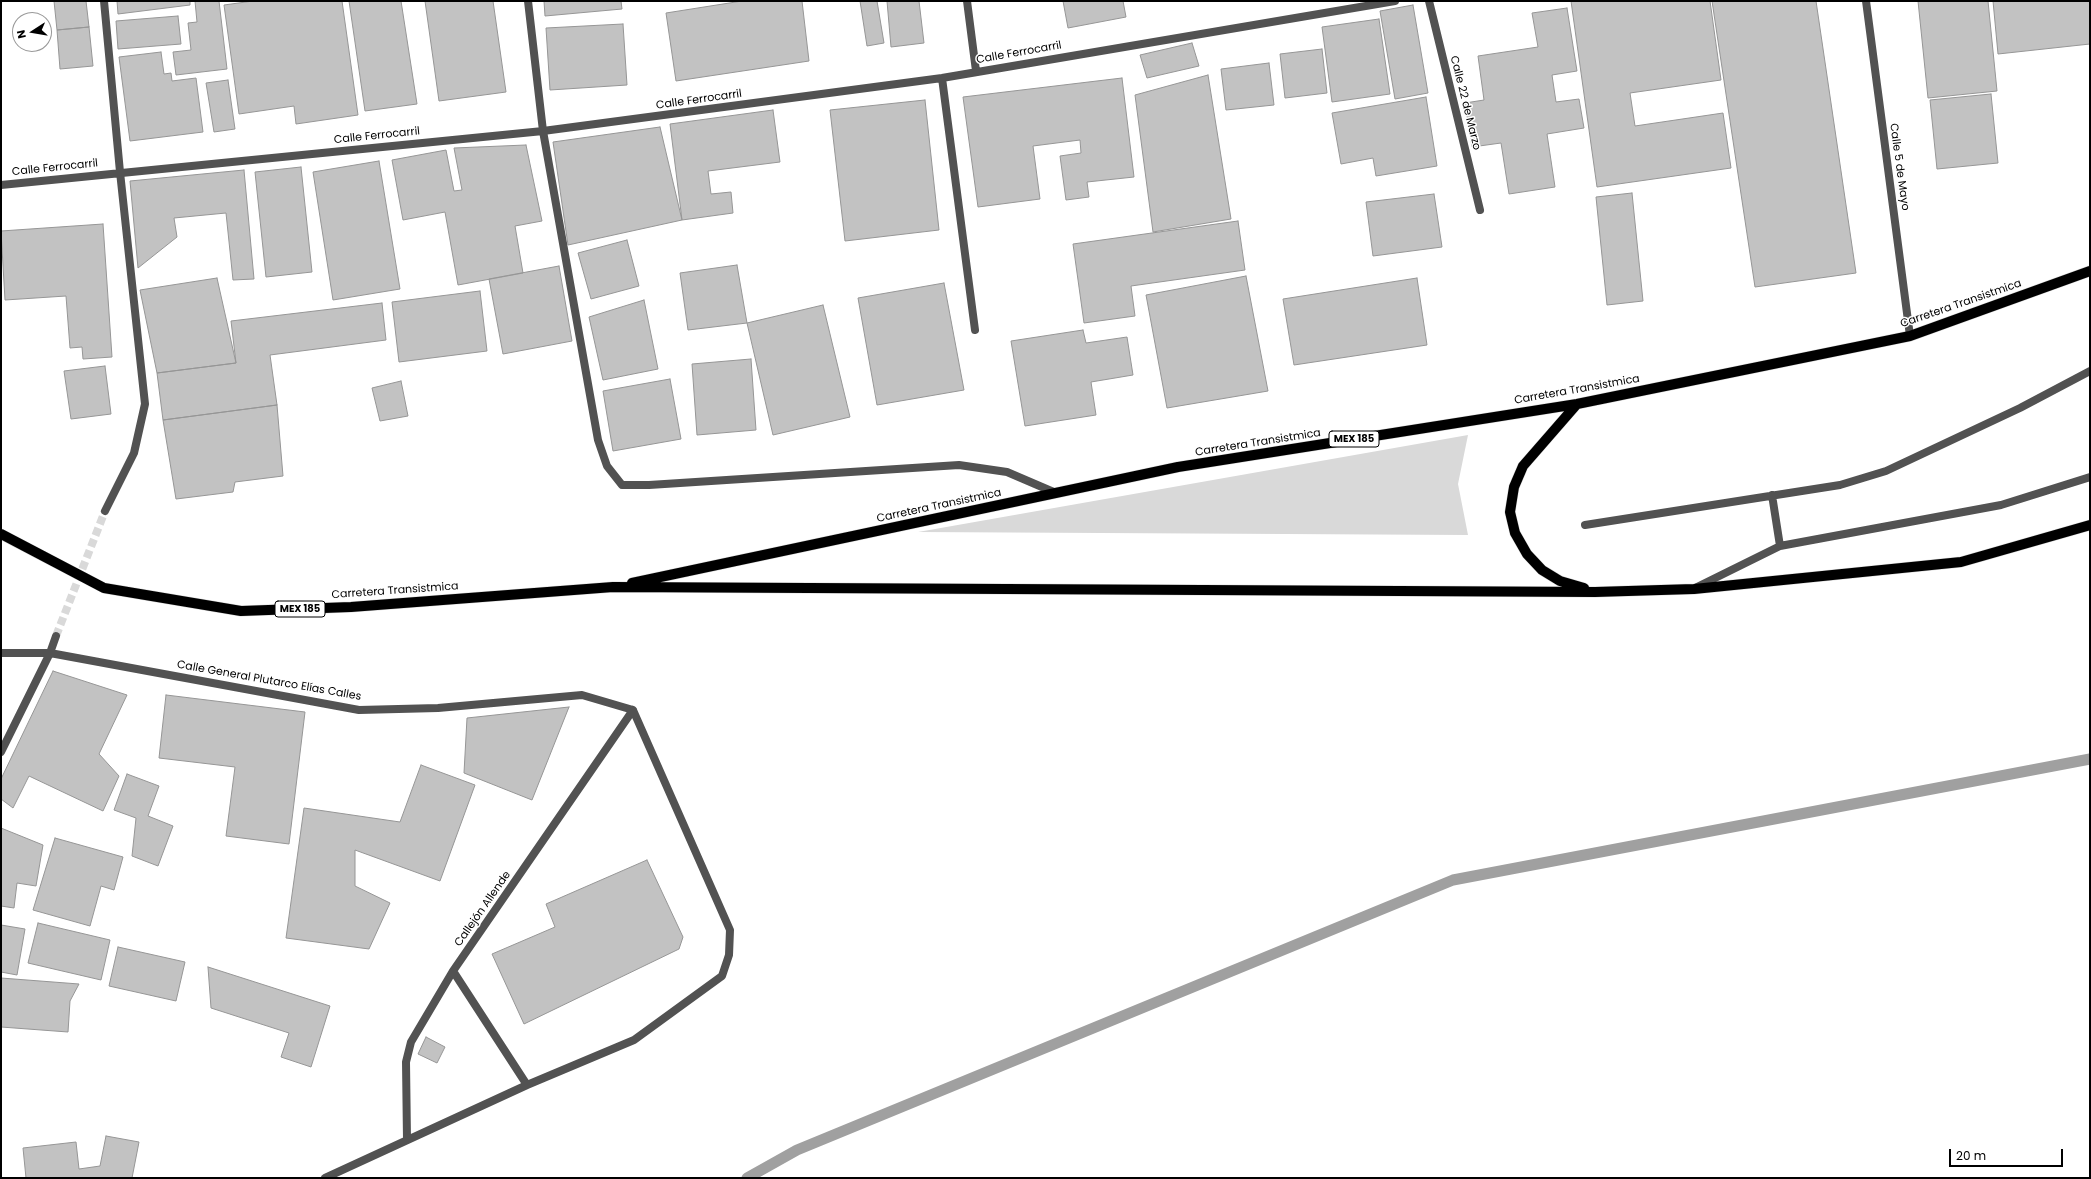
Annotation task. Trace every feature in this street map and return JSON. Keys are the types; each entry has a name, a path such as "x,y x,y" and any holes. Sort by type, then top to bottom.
{"main road":[{"name":"Carretera Transistmica","path":"612,587 1178,467 1577,404 1910,336 2090,271"},
{"path":"1577,404 1523,466 1514,487 1510,512 1515,533 1528,554 1542,570 1560,581 1595,592"},
{"name":"Carretera Transistmica","path":"1,534 104,588 241,611 351,607 612,587 1595,592 1694,589 1961,562 2090,525"}],"street":[{"path":"104,1 144,404 134,453 105,511"},
{"path":"528,1 543,131 598,440 607,466 622,485 649,485 959,465 1007,472 1056,493"},
{"path":"966,1 976,71"},
{"name":"Calle Ferrocarril","path":"1,185 543,131 942,78 976,71 1395,1"},
{"name":"Calle 22 de Marzo","path":"1429,1 1480,210"},
{"name":"Calle 5 de Mayo","path":"1866,1 1910,336"},
{"path":"942,78 975,330"},
{"path":"1585,525 1840,485 1886,471 2020,408 2090,371"},
{"path":"1694,589 1780,546 2001,505 2090,477"},
{"path":"1772,495 1780,546"},
{"path":"1,752 50,653 56,636"},
{"name":"Calle General Plutarco Elías Calles","path":"1,653 50,653 359,710 438,708 582,695 633,710"},
{"path":"325,1178 527,1085 634,1040 722,976 729,955 730,930 633,710"},
{"name":"Callejón Allende","path":"407,1140 406,1062 411,1042 453,971 633,710"},
{"path":"453,971 527,1085"}],"shaded area":[{"path":"1468,435 1458,484 1468,535 918,532"}],"building":[{"path":"54,1 86,1 89,27 57,30"},
{"path":"117,1 190,1 190,5 118,14"},
{"path":"195,1 219,1 227,69 176,75 173,52 191,50 188,23 197,22"},
{"path":"253,1 342,1 358,115 296,124 294,106 239,114 224,5"},
{"path":"349,1 401,1 417,104 365,111"},
{"path":"425,1 493,1 506,92 439,101"},
{"path":"544,1 621,1 622,9 545,16"},
{"path":"742,1 802,1 809,61 676,81 666,13"},
{"path":"860,1 877,1 884,43 867,46"},
{"path":"887,1 919,1 924,43 891,47"},
{"path":"1063,1 1123,1 1126,17 1068,28"},
{"path":"1571,1 1710,1 1721,80 1630,93 1635,126 1723,113 1731,168 1597,187"},
{"path":"1712,1 1816,1 1856,273 1755,287"},
{"path":"1918,1 1988,1 1997,91 1928,98"},
{"path":"1993,1 2090,1 2090,44 1998,54"},
{"path":"1413,5 1428,93 1395,99 1380,11"},
{"path":"1567,8 1577,71 1552,75 1556,102 1579,99 1584,128 1547,134 1555,187 1509,194 1501,143 1472,147 1465,103 1484,100 1478,56 1538,47 1532,13"},
{"path":"178,16 181,44 118,49 116,21"},
{"path":"1379,19 1390,94 1332,102 1322,27"},
{"path":"623,24 627,85 550,90 546,28"},
{"path":"89,27 93,66 60,69 57,30"},
{"path":"1192,43 1199,66 1147,78 1140,55"},
{"path":"1322,49 1327,93 1285,98 1280,54"},
{"path":"161,52 164,74 171,73 172,81 196,78 203,132 130,141 119,57"},
{"path":"1269,63 1274,105 1226,110 1221,69"},
{"path":"1208,75 1231,219 1153,232 1135,95"},
{"path":"1122,78 1134,177 1087,182 1089,197 1066,200 1060,156 1081,153 1080,140 1033,146 1040,199 978,207 963,97"},
{"path":"228,80 235,129 214,132 206,83"},
{"path":"1991,94 1998,163 1937,169 1930,100"},
{"path":"1426,97 1437,166 1376,176 1373,158 1341,164 1332,113"},
{"path":"925,100 939,230 845,241 830,110"},
{"path":"773,110 780,162 708,171 711,194 731,192 733,213 682,220 670,124"},
{"path":"660,127 682,220 568,245 553,142"},
{"path":"526,145 542,221 515,226 523,273 458,285 445,212 403,220 392,160 446,150 454,191 462,190 454,148"},
{"path":"379,161 400,289 333,300 313,172"},
{"path":"301,167 312,272 266,277 255,172"},
{"path":"244,170 254,279 233,280 226,213 174,218 177,237 138,268 130,181"},
{"path":"1632,193 1643,301 1607,305 1596,197"},
{"path":"1434,194 1442,247 1373,256 1366,202"},
{"path":"1238,221 1245,270 1131,286 1135,316 1084,323 1073,244"},
{"path":"103,224 112,357 83,359 82,347 70,348 66,296 5,300 1,231"},
{"path":"627,240 639,286 591,299 578,253"},
{"path":"737,265 747,323 688,330 680,273"},
{"path":"559,266 572,341 503,354 489,279"},
{"path":"1246,276 1268,391 1167,408 1146,295"},
{"path":"217,278 236,363 157,373 140,290"},
{"path":"1417,278 1427,345 1294,365 1283,299"},
{"path":"944,283 964,390 877,405 858,298"},
{"path":"480,291 487,351 399,362 392,302"},
{"path":"644,300 658,369 603,380 589,317"},
{"path":"382,303 386,340 270,355 277,405 163,420 157,373 236,363 231,321"},
{"path":"823,305 850,417 773,435 747,323"},
{"path":"1083,330 1086,343 1127,337 1133,375 1091,382 1096,415 1025,426 1011,341"},
{"path":"751,359 756,430 697,435 692,364"},
{"path":"105,366 111,414 71,419 64,371"},
{"path":"670,379 681,439 613,451 603,391"},
{"path":"401,381 408,416 380,421 372,388"},
{"path":"277,405 283,476 235,482 233,492 176,499 163,420"},
{"path":"53,671 127,695 99,754 119,776 103,811 29,776 13,808 1,799 1,779"},
{"path":"166,695 305,712 289,844 226,836 235,767 159,758"},
{"path":"569,707 532,800 464,773 467,718"},
{"path":"421,765 475,785 440,881 355,850 355,886 390,903 369,949 286,938 304,808 400,822"},
{"path":"127,774 159,786 148,816 173,826 158,866 132,856 136,818 114,810"},
{"path":"1,828 43,845 36,886 17,883 14,908 1,906"},
{"path":"55,838 123,857 114,890 101,886 90,926 33,910"},
{"path":"647,860 683,937 679,949 524,1024 492,954 555,927 546,904"},
{"path":"38,923 110,940 101,980 28,963"},
{"path":"1,925 25,929 17,975 1,972"},
{"path":"118,947 185,962 176,1001 109,986"},
{"path":"208,967 330,1006 311,1067 281,1057 289,1033 211,1008"},
{"path":"1,978 79,984 70,1001 68,1032 1,1027"},
{"path":"426,1037 445,1047 437,1063 418,1054"},
{"path":"106,1136 139,1142 132,1178 26,1178 23,1148 76,1142 79,1169 100,1166"}],"waterway":[{"path":"747,1178 797,1150 1453,880 2090,759"}],"tunnel":[{"path":"56,636 105,511"}]}
